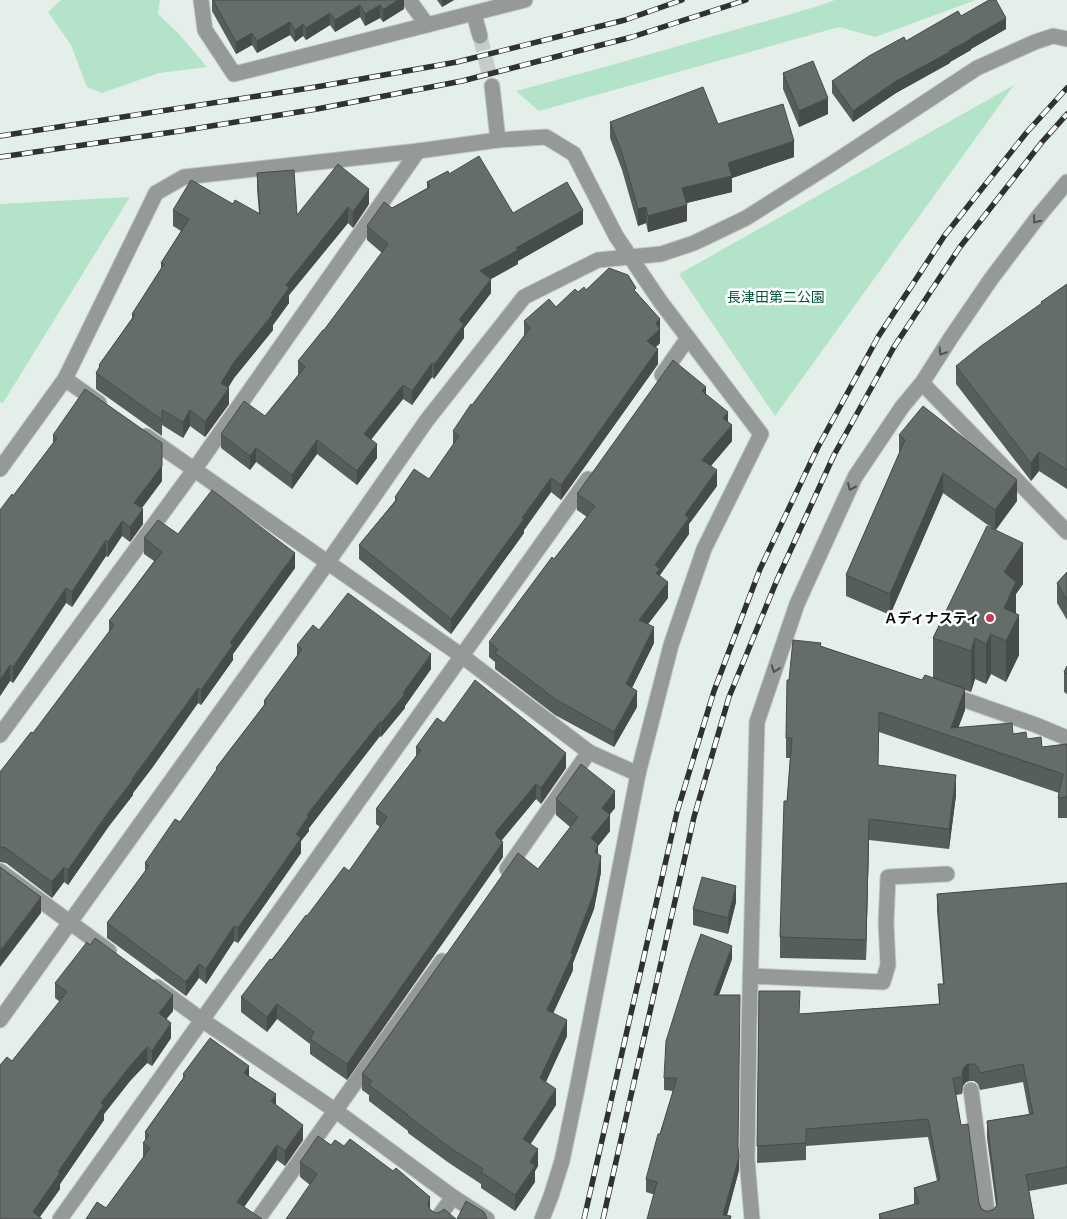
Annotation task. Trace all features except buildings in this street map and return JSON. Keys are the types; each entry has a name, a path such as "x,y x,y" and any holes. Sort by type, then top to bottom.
{"street":[{"path":"201,0 205,30 234,74 524,0"},
{"path":"409,0 427,25"},
{"path":"474,14 480,36"},
{"path":"0,1020 328,562 427,420 524,297 598,260 660,254 694,243 746,218 977,68 1052,36 1067,39"},
{"path":"492,86 498,140"},
{"path":"0,469 65,379 156,193 184,177 418,151 498,140 546,138 574,154 616,236 660,301 761,434 704,549 671,645 638,774 564,1152 542,1219"},
{"path":"0,735 194,470 418,151"},
{"path":"752,1219 747,1159 757,722 790,638 797,604 855,476 902,407 922,383 991,279 1067,182"},
{"path":"656,383 688,338"},
{"path":"65,379 114,413"},
{"path":"922,383 1067,532"},
{"path":"138,430 462,656 589,752 638,774"},
{"path":"60,1219 593,471"},
{"path":"934,689 1067,738"},
{"path":"497,882 589,752"},
{"path":"0,871 124,962"},
{"path":"750,976 883,982 888,965 886,923 888,877 947,874"},
{"path":"258,1219 451,948"},
{"path":"147,980 202,1020 336,1111 453,1198 487,1219"},
{"path":"970,1090 988,1219"},
{"path":"437,1219 453,1198"}],"green space":[{"path":"61,0 160,0 158,14 179,34 207,67 159,73 102,93 87,87 71,45 48,12"},
{"path":"835,0 976,0 875,37 839,27 539,111 516,91 619,63"},
{"name":"長津田第二公園","path":"1014,85 775,416 679,274"},
{"path":"130,197 3,403 0,402 0,204"}],"tunnel":[{"path":"480,36 492,86"}],"railway":[{"path":"0,136 316,87 457,62 625,20 682,0"},
{"path":"0,157 317,109 462,81 632,37 746,0"},
{"path":"584,1219 677,812 714,691 760,569 818,447 878,337 945,235 1027,132 1067,88"},
{"path":"603,1219 694,817 729,697 777,580 834,455 894,347 960,247 1042,142 1067,114"}],"place":[{"name":"Ａディナスティ","path":"990,618"}]}
